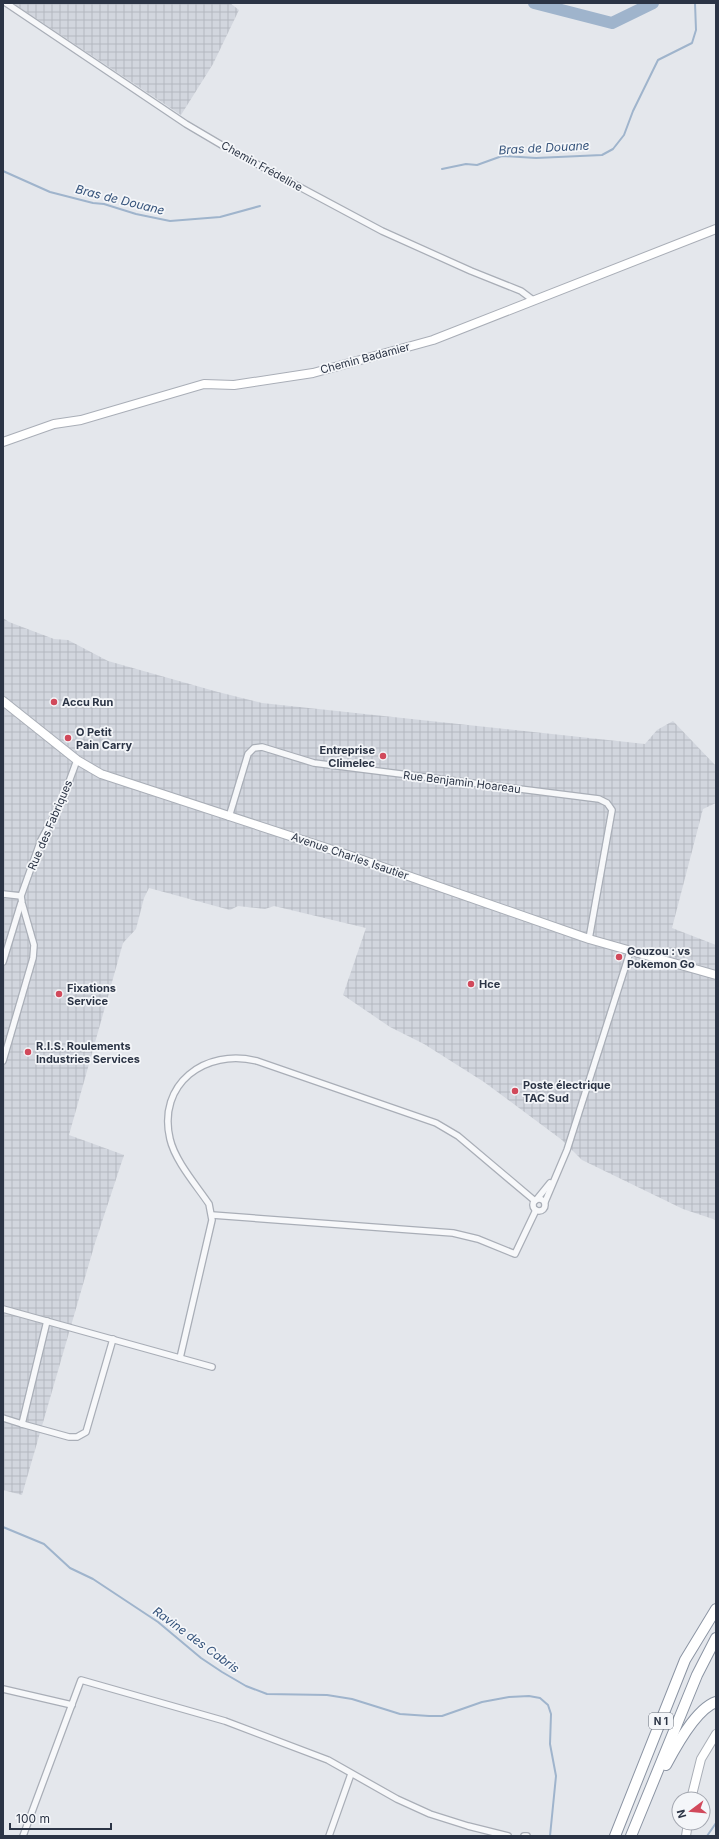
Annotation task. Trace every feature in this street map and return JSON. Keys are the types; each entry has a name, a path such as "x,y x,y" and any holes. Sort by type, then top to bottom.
{"highway":[{"name":"N 1","path":"615,1836 685,1660 716,1609"},
{"name":"N 1","path":"631,1836 696,1675 716,1638"},
{"path":"635,1836 672,1754 693,1722 703,1710 716,1702"}],"street":[{"name":"Chemin Frédeline","path":"6,3 186,124 225,147 382,231 520,291 533,300"},
{"name":"Chemin Badamier","path":"3,442 54,424 81,420 204,384 234,385 313,373 433,340 716,230"},
{"name":"Avenue Charles Isautier","path":"3,700 77,760 100,774 351,856 589,939 630,952 716,975"},
{"name":"Rue Benjamin Hoareau","path":"229,817 248,754 254,748 262,747 314,763 599,799 607,803 612,810 589,939"},
{"name":"Rue des Fabriques","path":"21,896 41,840 62,801 77,760"},
{"path":"3,894 21,896 34,945 33,958 3,1061"},
{"path":"3,962 22,903"},
{"path":"536,1210 543,1209 567,1150 630,952"},
{"path":"180,1358 212,1214 209,1204 174,1152 168,1124 169,1109 180,1085 198,1068 209,1062 233,1057 257,1061 436,1123 458,1136 536,1200 540,1199 545,1202"},
{"path":"536,1210 533,1206 536,1200 554,1179"},
{"path":"212,1214 453,1233 478,1239 515,1254 536,1210"},
{"path":"3,1309 212,1367"},
{"path":"22,1424 46,1320"},
{"path":"3,1418 69,1437 78,1437 86,1432 113,1339"},
{"path":"23,1836 81,1680 225,1721 328,1760 350,1774 397,1799 430,1814 468,1826 508,1836"},
{"path":"3,1689 72,1705"},
{"path":"694,1791 701,1758 715,1735"},
{"path":"329,1836 350,1774"}],"shaded area":[{"path":"13,3 230,3 239,10 213,64 181,115"},
{"path":"3,618 9,622 54,639 68,640 108,661 262,703 645,744 657,730 673,721 716,766 716,803 703,809 672,928 716,945 716,1220 683,1209 582,1160 562,1140 484,1082 424,1044 390,1027 343,995 366,928 274,906 265,909 238,906 230,910 149,888 144,898 136,929 123,943 69,1135 124,1155 95,1243 22,1495 3,1490"}],"waterway":[{"path":"534,3 612,23 653,3"},
{"name":"Bras de Douane","path":"442,169 466,164 477,165 502,156 536,158 602,155 613,149 624,135 633,111 658,60 692,43 696,30 695,3"},
{"name":"Bras de Douane","path":"3,171 50,192 170,221 220,217 260,206"},
{"name":"Ravine des Cabris","path":"3,1527 44,1544 70,1568 93,1579 158,1622 201,1658 246,1686 267,1694 327,1695 352,1699 400,1714 429,1716 442,1716 482,1702 509,1697 529,1696 540,1698 548,1705 551,1714 550,1744 556,1776 550,1836"},
{"name":"Ravine des Cabris","path":"707,1836 716,1823"}],"place":[{"name":"Accu Run","path":"54,702"},
{"name":"O Petit Pain Carry","path":"68,738"},
{"name":"Entreprise Climelec","path":"383,756"},
{"name":"Gouzou : vs Pokemon Go","path":"619,957"},
{"name":"Hce","path":"471,984"},
{"name":"Fixations Service","path":"59,994"},
{"name":"R.I.S. Roulements Industries Services","path":"28,1052"},
{"name":"Poste électrique TAC Sud","path":"515,1091"}]}
